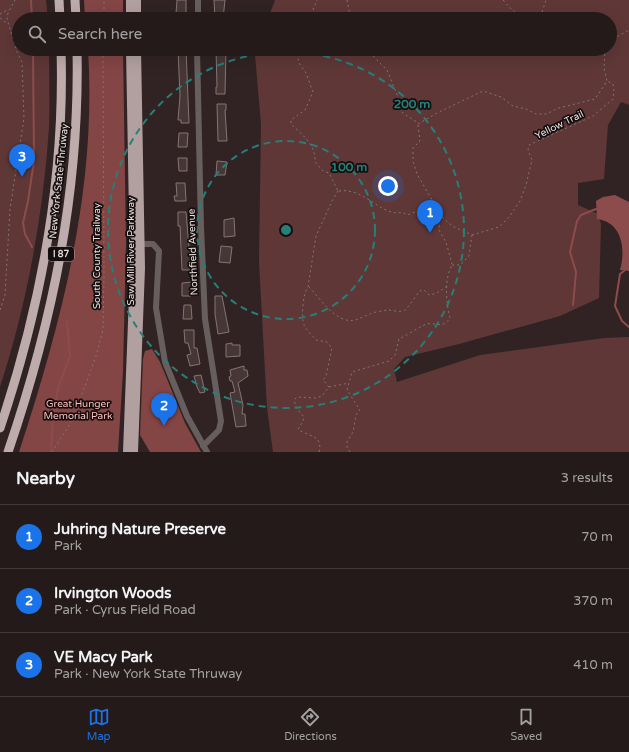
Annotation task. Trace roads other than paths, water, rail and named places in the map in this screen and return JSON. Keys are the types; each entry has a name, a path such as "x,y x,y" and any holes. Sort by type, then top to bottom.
{"highway":[{"path":"59,0 60,12"},
{"path":"75,0 76,12"},
{"path":"130,0 130,12"},
{"path":"137,0 137,12"},
{"name":"New York State Thruway","path":"0,428 28,338 47,246 59,145 61,56"},
{"name":"New York State Thruway","path":"8,452 42,345 61,253 74,145 77,56"},
{"name":"Saw Mill River Parkway","path":"127,452 134,262 130,56"},
{"name":"Saw Mill River Parkway","path":"134,452 141,244 137,56"}],"street":[{"path":"198,0 198,12"},
{"name":"Northfield Avenue","path":"197,56 201,227 205,319 221,421 219,430 204,446"},
{"path":"141,244 153,244 159,251 156,308 165,362 187,416 207,452"}],"waterway":[{"path":"31,0 32,12"},
{"path":"32,247 25,234 23,223 34,161 33,56"},
{"path":"573,305 576,272 570,252 577,221 581,215 596,209"},
{"path":"624,271 620,274 615,306 622,321 629,327"},
{"path":"51,452 53,418 58,388 70,356 67,321"}],"place":[{"name":"VE Macy Park","path":"22,177"},
{"name":"Juhring Nature Preserve","path":"430,233"},
{"name":"Irvington Woods","path":"164,426"}],"park label":[{"name":"Great Hunger Memorial Park","path":"78,408"}]}
